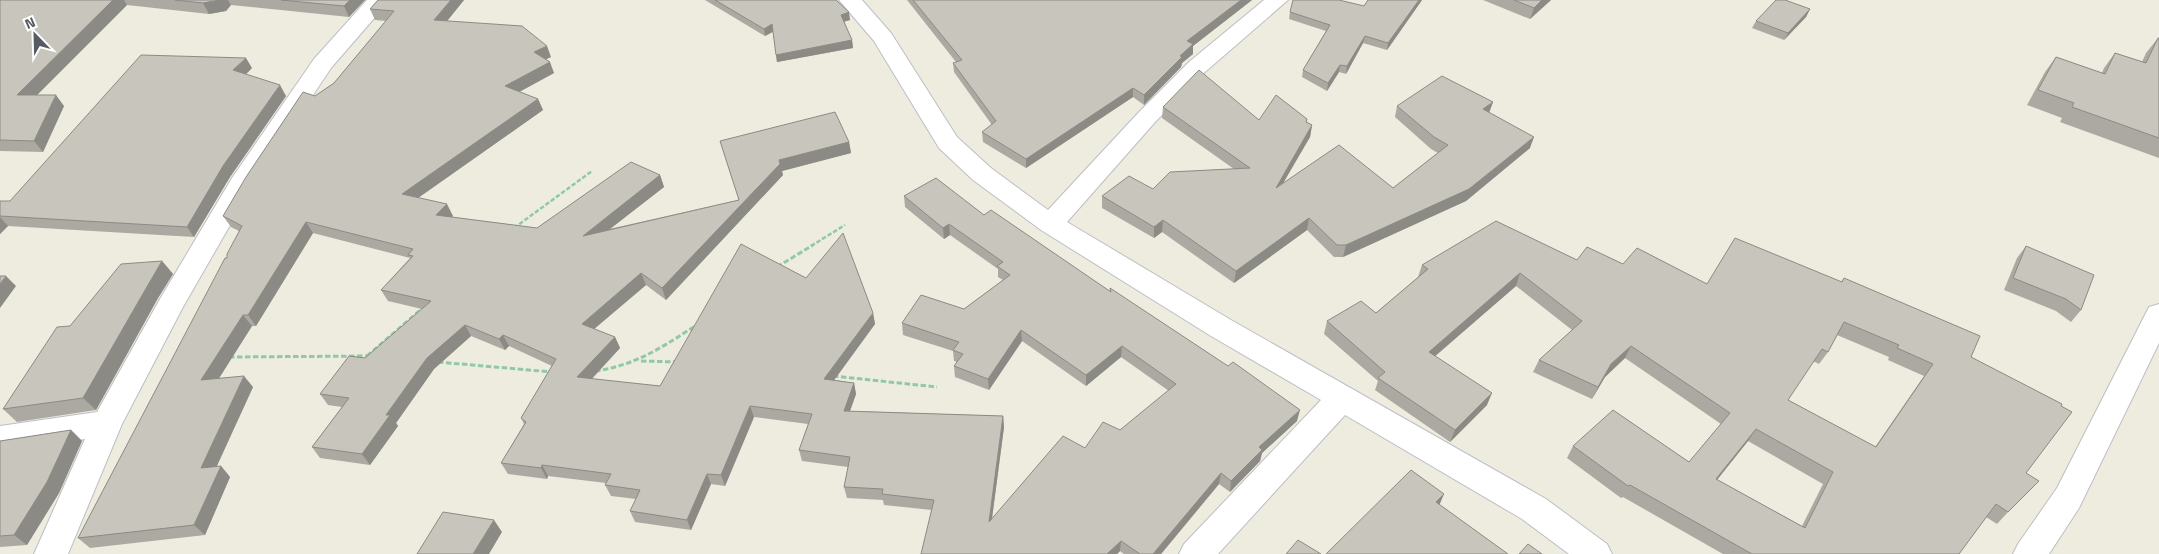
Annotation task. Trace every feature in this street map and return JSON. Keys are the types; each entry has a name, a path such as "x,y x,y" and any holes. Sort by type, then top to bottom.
{"street":[{"path":"51,554 107,423 170,306 241,184 322,64 379,0"},
{"path":"850,0 883,38 948,142 982,174 1050,224 1221,328 1534,509 1595,554"},
{"path":"1050,224 1148,116 1197,67 1277,0"},
{"path":"2030,554 2068,498 2159,314"},
{"path":"1196,554 1342,398"},
{"path":"0,439 107,423"}],"path":[{"path":"513,228 592,171"},
{"path":"775,268 845,225"},
{"path":"366,356 429,302"},
{"path":"587,371 617,368 640,361 700,324"},
{"path":"223,358 342,354 375,356"},
{"path":"435,361 561,373"},
{"path":"640,361 688,362"},
{"path":"832,375 937,387"}],"building":[{"path":"0,0 113,0 17,95 56,95 34,141 0,140"},
{"path":"175,0 220,0 203,3"},
{"path":"281,0 350,0 344,6"},
{"path":"378,0 451,0 434,20 522,26 547,46 534,52 550,62 505,86 538,99 402,194 447,204 436,215 537,228 631,162 660,175 583,236 739,200 720,141 835,112 849,142 779,160 780,164 662,288 641,273 582,324 615,337 577,377 660,386 741,244 806,278 843,233 873,313 824,379 854,383 844,411 1003,416 989,522 1063,436 1085,448 1103,422 1120,430 1176,384 1122,346 1086,375 1021,330 988,379 954,366 963,354 953,350 959,342 902,323 921,295 964,309 1010,275 997,266 1003,262 949,224 943,228 904,196 936,178 984,215 991,210 1111,292 1110,288 1228,366 1233,362 1300,410 1259,447 1262,450 1231,481 1221,473 1153,554 1140,554 1121,541 1107,554 921,554 934,500 882,494 883,489 844,487 850,457 799,450 812,414 750,406 721,475 707,474 687,520 630,511 640,490 605,485 611,474 542,465 541,468 501,463 526,422 521,418 556,359 503,335 499,339 465,325 427,358 386,415 390,415 362,454 312,447 349,398 320,394 349,356 365,358 431,301 381,290 413,256 408,255 413,249 306,222 248,315 243,315 201,380 244,376 201,468 221,466 194,525 78,538 225,258 227,258 227,254 242,226 223,216 246,177 303,92 315,96 334,83 394,11 370,9"},
{"path":"715,0 836,0 849,12 841,15 852,40 776,55 772,24 764,29"},
{"path":"913,0 1241,0 1187,41 1193,44 1144,95 1133,88 1026,159 982,132 996,121 953,63 962,60"},
{"path":"1293,0 1339,0 1364,6 1368,0 1419,0 1388,43 1365,36 1347,66 1340,65 1328,83 1303,70 1330,25 1290,12"},
{"path":"1514,0 1542,0 1534,8"},
{"path":"1776,0 1785,0 1810,9 1788,33 1756,21"},
{"path":"2158,38 2159,138 2072,107 2074,103 2038,90 2056,57 2105,74 2115,53 2146,63"},
{"path":"141,55 246,58 233,70 280,85 223,166 187,227 0,216 0,201 10,201"},
{"path":"1199,70 1259,120 1276,95 1307,119 1306,122 1312,125 1276,188 1339,145 1393,188 1448,145 1434,137 1397,106 1442,76 1493,102 1483,109 1534,137 1469,189 1346,245 1337,245 1309,218 1236,271 1163,220 1154,227 1102,196 1129,176 1153,189 1170,172 1250,168 1163,107"},
{"path":"1496,221 1577,260 1587,247 1623,264 1637,248 1707,284 1735,238 1842,282 1844,278 1980,336 1971,357 2062,404 2061,406 2072,412 2026,473 2039,481 2008,512 1996,504 1959,554 1752,554 1630,485 1628,486 1573,446 1613,410 1689,462 1730,413 1631,346 1611,364 1598,387 1539,360 1582,321 1520,273 1429,352 1492,393 1455,430 1378,378 1385,372 1327,321 1361,301 1376,313 1428,269 1422,265","holes":["1844,322 1899,345 1897,348 1933,364 1876,447 1788,400 1822,349 1828,352","1756,429 1833,472 1805,528 1716,479"]},
{"path":"2026,246 2094,275 2081,310 2066,299 2013,278"},
{"path":"162,261 83,398 3,409 57,327 70,326 121,264"},
{"path":"0,276 6,276 0,284"},
{"path":"71,430 47,482 14,535 0,536 0,441"},
{"path":"1411,470 1444,494 1436,502 1508,554 1326,554"},
{"path":"443,512 494,520 473,554 417,554"},
{"path":"1298,540 1321,554 1286,554"},
{"path":"1528,544 1542,554 1519,554"}]}
